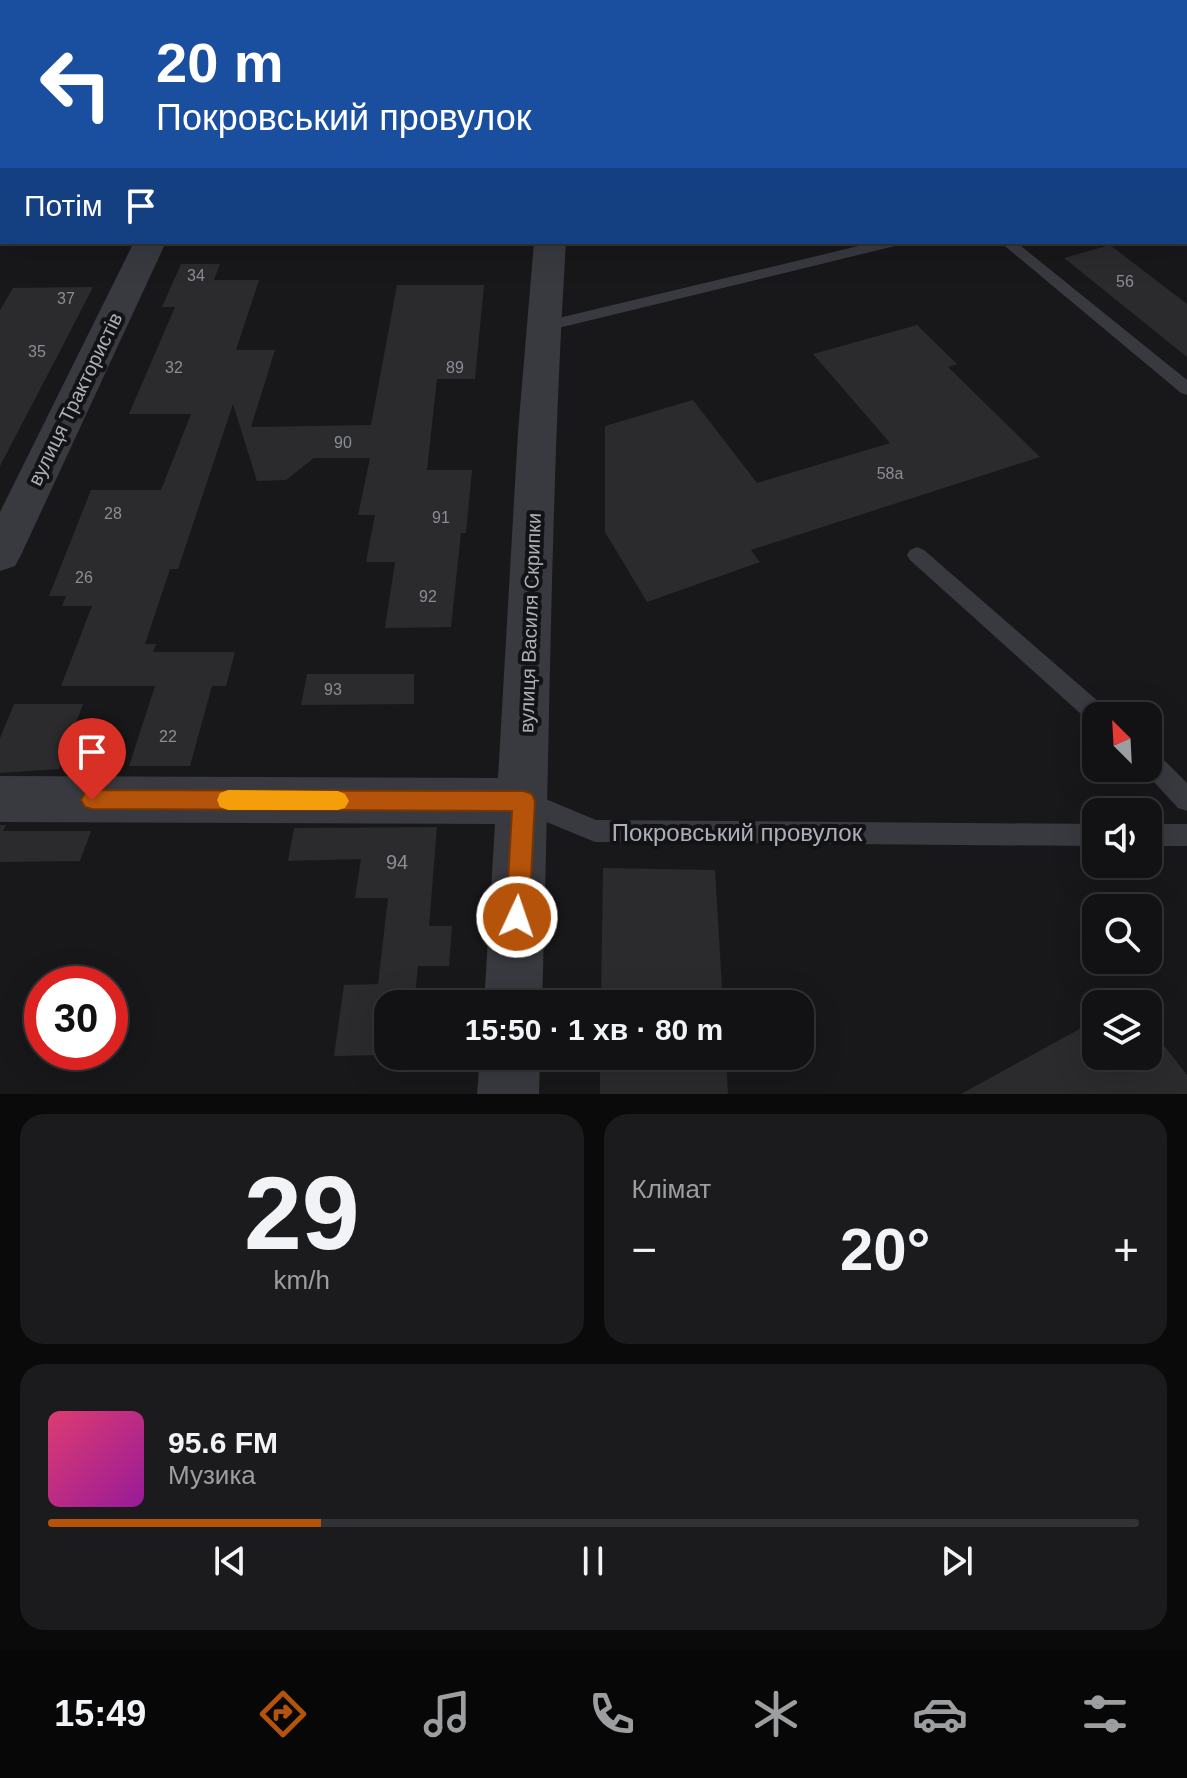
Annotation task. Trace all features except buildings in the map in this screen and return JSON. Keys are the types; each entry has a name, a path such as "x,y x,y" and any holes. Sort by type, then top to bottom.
{"street":[{"name":"вулиця Трактористів","path":"0,555 149,244"},
{"name":"вулиця Василя Скрипки","path":"514,990 542,327 550,244"},
{"name":"Покровський провулок","path":"0,799 524,801"},
{"path":"508,1094 509,1070"}],"lane":[{"path":"542,327 886,244"},
{"path":"1009,244 1187,389"},
{"path":"917,555 1083,702"},
{"path":"1162,774 1187,800"},
{"name":"Покровський провулок","path":"524,801 595,831 1082,835"},
{"path":"1162,835 1187,835"}],"slow traffic":[{"path":"228,800 338,801"}],"route":[{"path":"92,800 524,801 517,917"}]}
